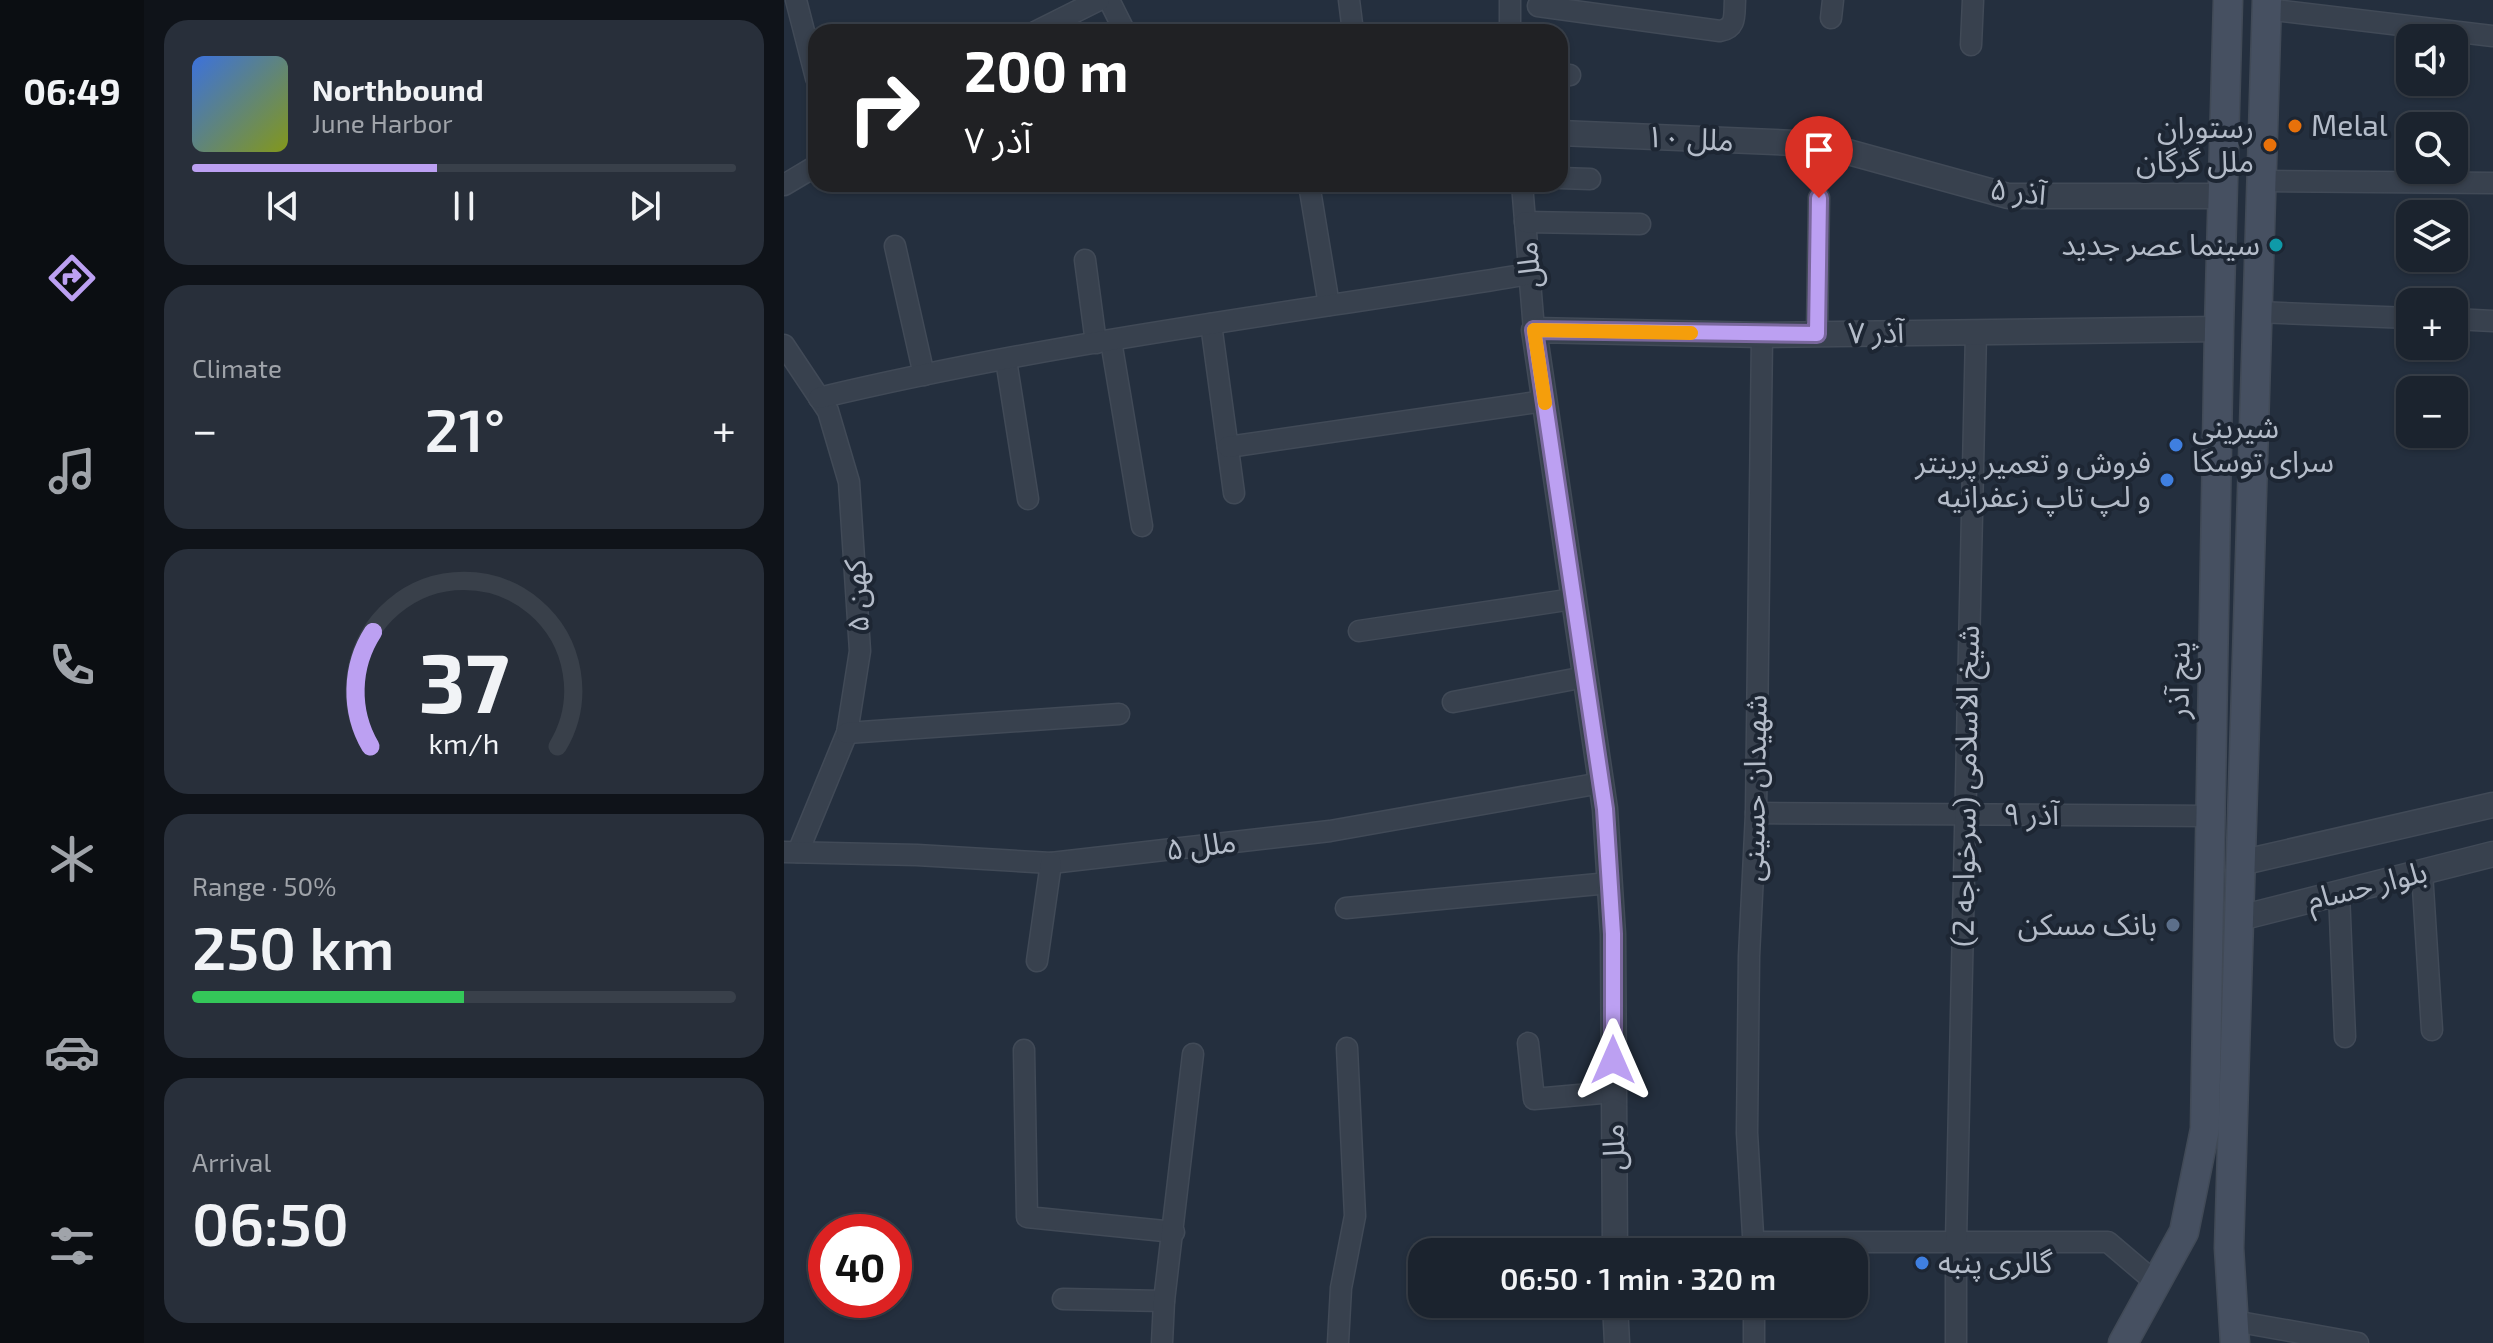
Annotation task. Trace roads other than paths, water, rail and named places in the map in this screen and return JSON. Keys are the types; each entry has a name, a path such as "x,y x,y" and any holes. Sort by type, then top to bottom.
{"main road":[{"name":"پنج آذر","path":"2123,1343 2184,1232 2205,1129 2228,0"},
{"path":"2235,1332 2229,1248 2266,4"}],"street":[{"path":"796,0 808,47"},
{"path":"1051,24 1099,0"},
{"path":"1109,0 1121,24"},
{"path":"1349,0 1352,24"},
{"path":"1510,0 1510,24"},
{"path":"1971,45 1973,0"},
{"path":"1538,6 1720,31 1729,29 1734,23 1735,3"},
{"path":"2266,4 2493,36"},
{"name":"۱۰ ملل","path":"1568,133 1819,144"},
{"name":"آذر ۵","path":"1819,144 2008,196 2222,196"},
{"path":"784,185 808,171"},
{"path":"1568,178 1590,179"},
{"path":"2262,181 2493,183"},
{"path":"1310,192 1329,305"},
{"name":"ملل","path":"1523,192 1534,330 1601,783 1613,934 1615,1238"},
{"path":"1817,334 1819,198"},
{"path":"1525,222 1640,224"},
{"path":"895,246 924,375"},
{"path":"1085,260 1142,526"},
{"path":"819,398 1104,342 1529,274"},
{"path":"2257,312 2396,317"},
{"path":"2468,320 2493,321"},
{"path":"1211,324 1234,493"},
{"name":"آذر ۷","path":"1534,330 1762,335 2219,329"},
{"name":"شیخ الاسلامی (سرخواجه 2)","path":"1956,1343 1976,332"},
{"name":"شهیدان حسینی","path":"1753,1238 1747,1133 1749,956 1756,813 1762,335"},
{"name":"۵ کهن","path":"784,345 828,411 849,482 860,651 847,733 791,852"},
{"path":"1006,360 1028,499"},
{"path":"1228,447 1544,401"},
{"path":"1359,631 1573,599"},
{"path":"1453,702 1585,677"},
{"path":"847,733 1119,714"},
{"name":"ملل ۵","path":"791,852 1051,863 1330,831 1601,783"},
{"name":"بلوار حسام","path":"2240,863 2493,805"},
{"name":"۹ آذر","path":"1756,813 2210,816"},
{"name":"بلوار حسام","path":"2240,918 2493,854"},
{"path":"1037,961 1051,863"},
{"path":"2422,872 2432,1030"},
{"path":"1346,908 1609,883"},
{"path":"2339,893 2345,1037"},
{"path":"1528,1043 1534,1099 1613,1092"},
{"path":"1338,1343 1341,1288 1355,1216 1347,1048"},
{"path":"1024,1050 1027,1217 1174,1232"},
{"path":"1162,1343 1164,1301 1193,1054"},
{"path":"1868,1244 2108,1242 2155,1282"},
{"path":"1063,1299 1164,1301"},
{"path":"1616,1318 1617,1343"},
{"path":"1754,1318 1754,1343"},
{"path":"2235,1332 2358,1343"}],"place":[{"name":"Melal","path":"2295,126"},
{"name":"رستوران ملل گرگان","path":"2270,145"},
{"name":"سینما عصر جدید","path":"2276,245"},
{"name":"شیرینی سرای توسکا","path":"2176,445"},
{"name":"فروش و تعمیر پرینتر و لپ تاپ زعفرانیه","path":"2167,480"},
{"name":"بانک مسکن","path":"2173,925"},
{"name":"گالری پنبه","path":"1922,1263"}]}
